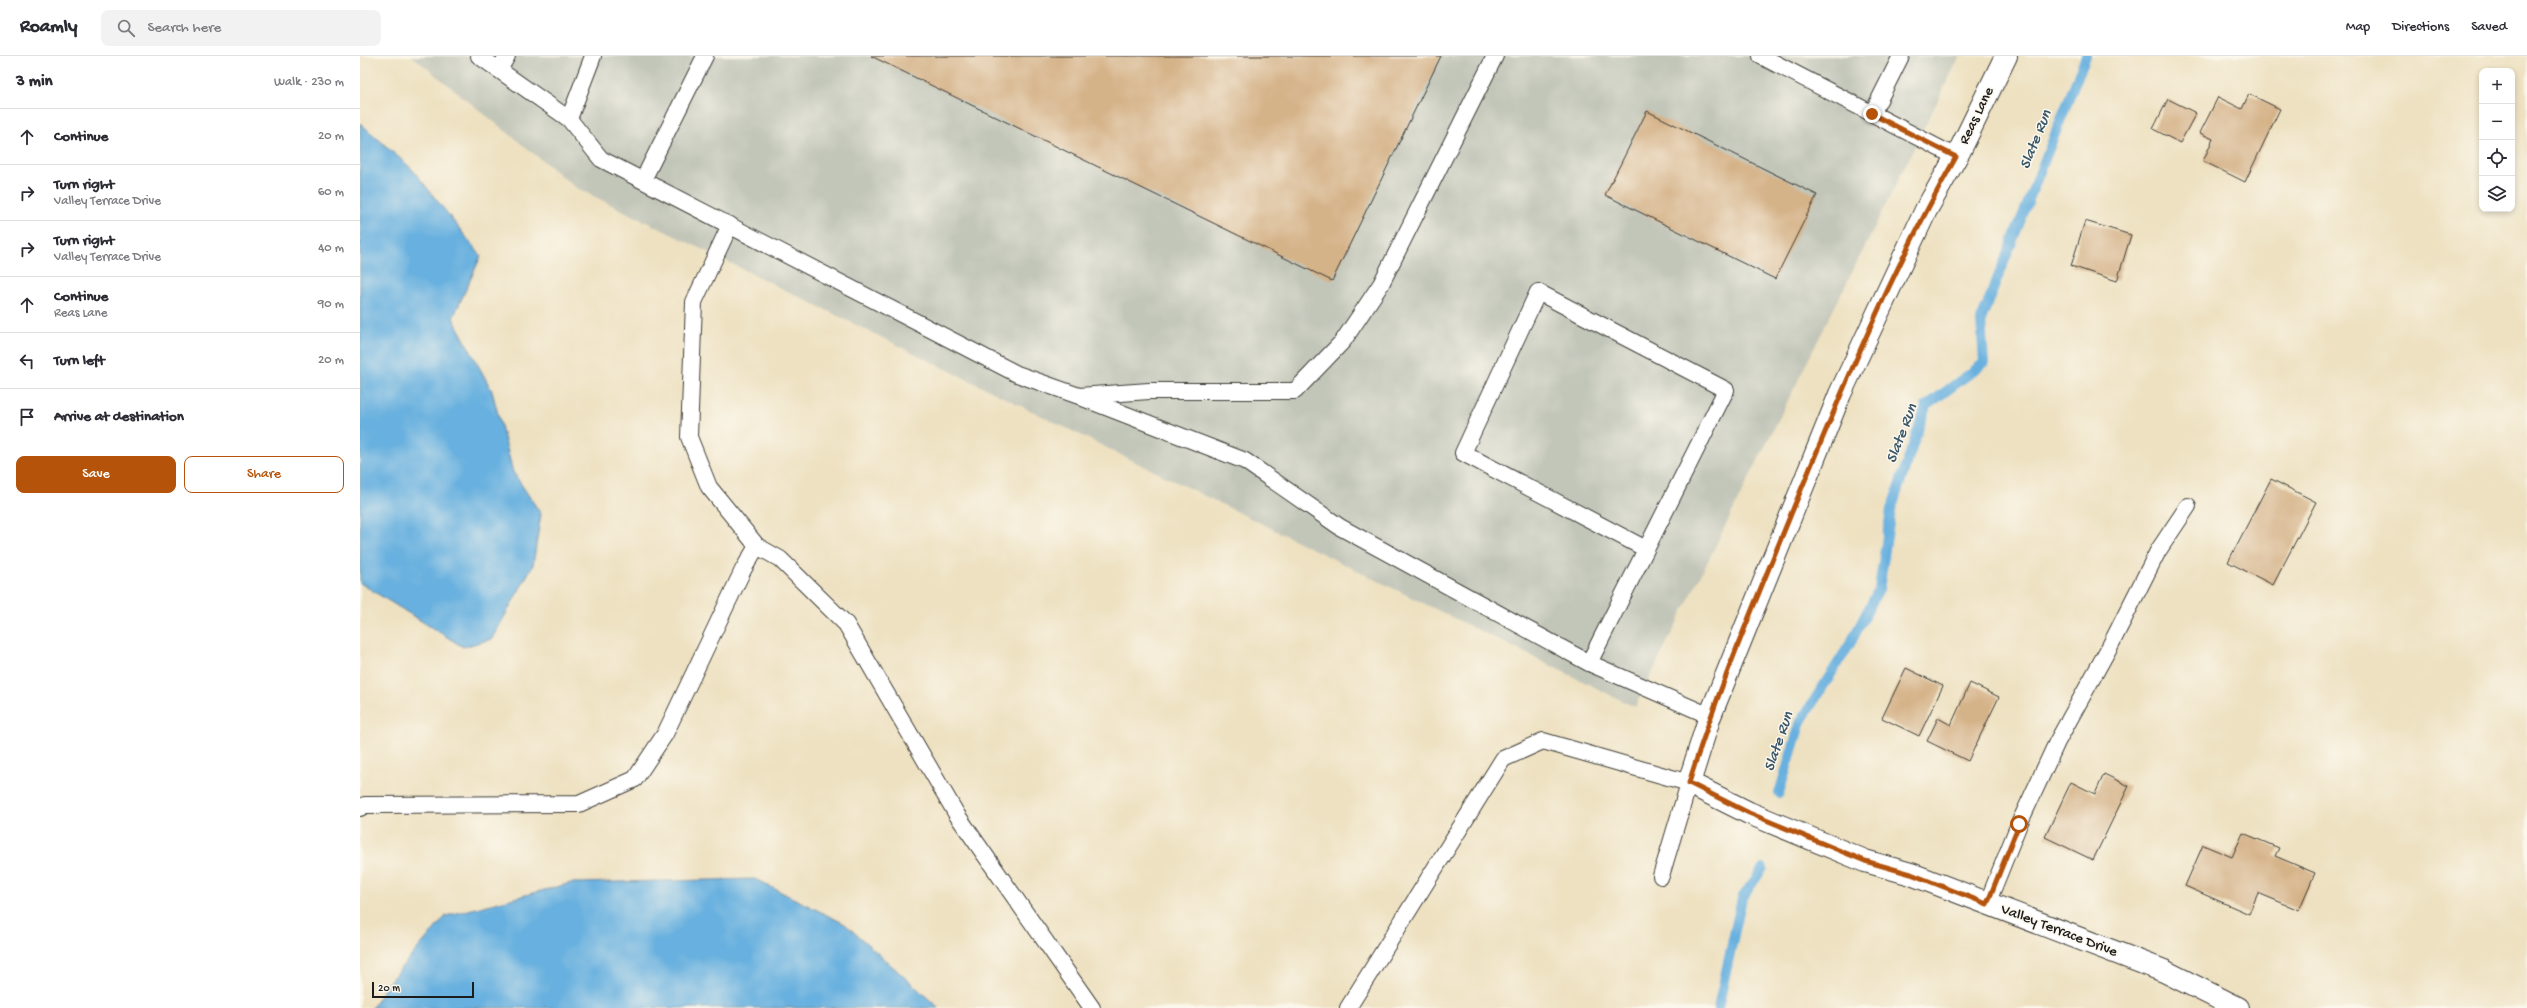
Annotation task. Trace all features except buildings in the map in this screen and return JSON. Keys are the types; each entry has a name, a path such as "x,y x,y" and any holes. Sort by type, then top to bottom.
{"street":[{"name":"Reas Lane","path":"1710,716 1840,394 1926,210 1956,157 2006,56"},
{"path":"1689,783 1710,716"},
{"name":"Valley Terrace Drive","path":"1689,783 1749,813 1858,858 1911,874 2164,971 2238,1008"}],"lane":[{"path":"479,56 569,118 601,159 1017,374 1079,396 1245,461 1340,527 1589,663 1710,716"},
{"path":"499,70 506,56"},
{"path":"569,118 593,56"},
{"path":"644,180 706,56"},
{"path":"1079,396 1149,391 1295,391 1343,342 1381,284 1495,56"},
{"path":"1760,56 1956,157"},
{"path":"1872,114 1901,56"},
{"path":"730,225 694,302 689,437 709,487 757,546 780,559 846,624 957,814 1092,1008"},
{"path":"1589,663 1726,390 1538,292 1463,453 1646,549"},
{"path":"1987,904 2019,824 2056,742 2110,646 2158,551 2188,506"},
{"path":"360,808 365,805 579,804 635,779 665,734 743,570 757,546"},
{"path":"1348,1008 1503,759 1543,741 1689,783 1662,876"}],"shaded area":[{"path":"412,56 1960,56 1635,707 575,187"}],"water":[{"path":"360,123 413,170 481,256 453,318 492,391 513,472 541,514 533,565 492,639 463,647 360,583"},
{"path":"755,879 845,924 939,1008 372,1008 387,984 446,916 571,883"}],"waterway":[{"name":"Slate Run","path":"1779,793 1801,721 1850,644 1879,589 1891,510 1926,406 1984,363 1981,320 2086,56"},
{"name":"Slate Run","path":"1718,1008 1742,898 1763,868"}],"route":[{"path":"1872,114 1956,157 1926,210 1840,394 1710,716 1689,783 1749,813 1865,861 1911,874 1987,904 2019,824"}]}
